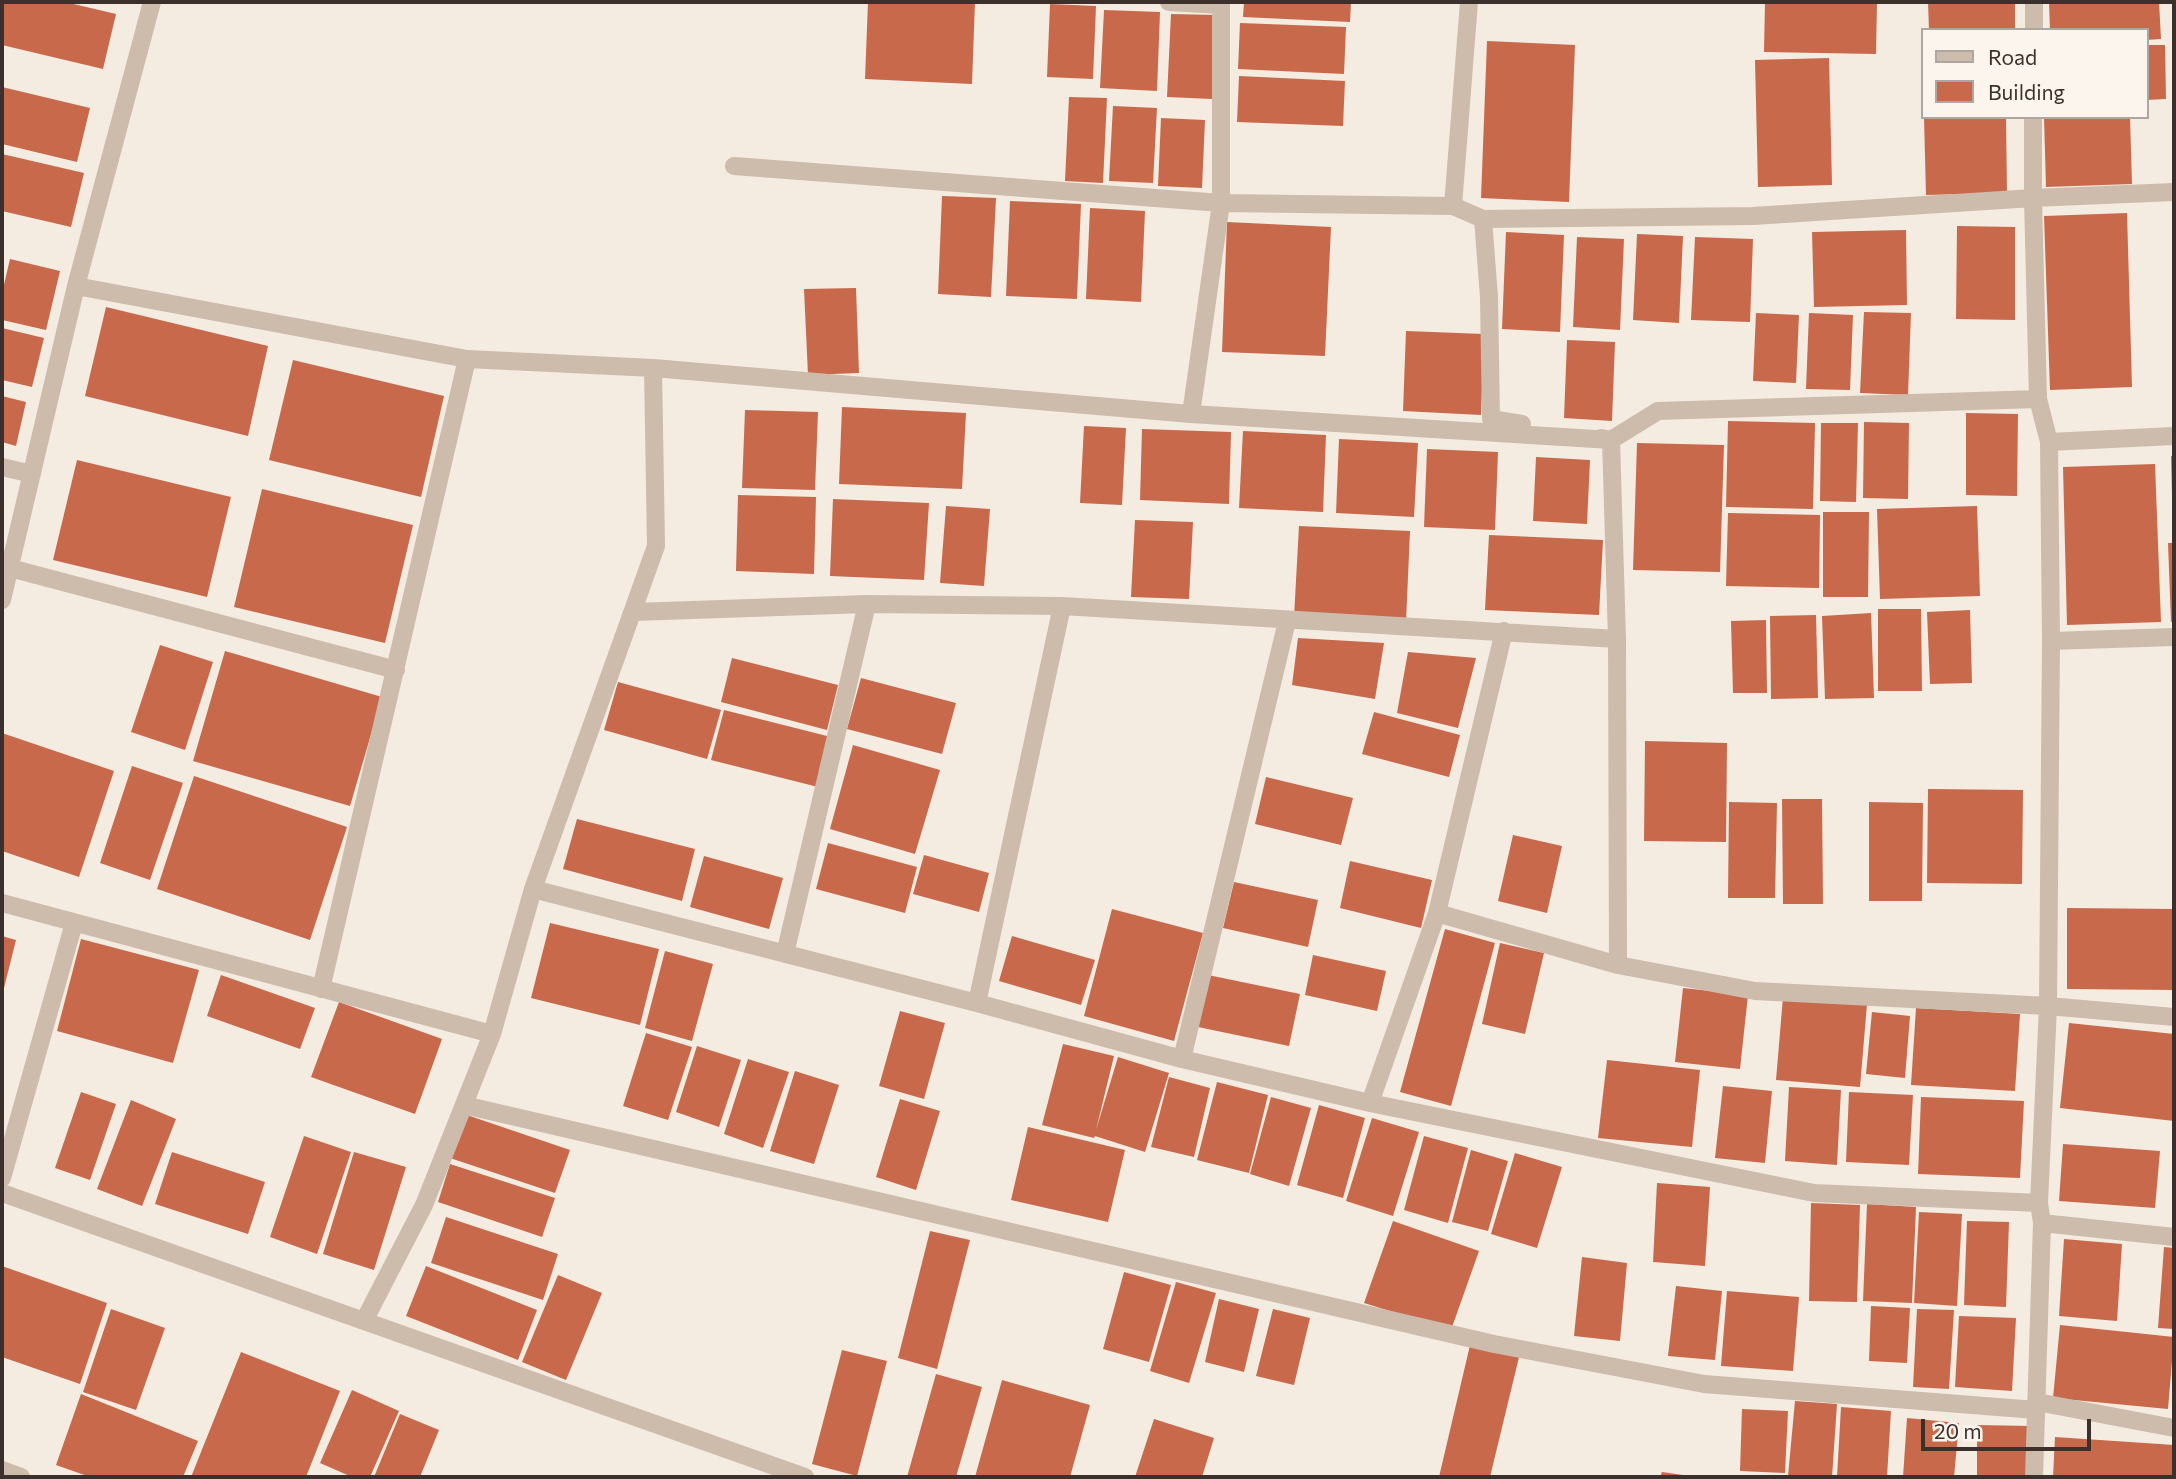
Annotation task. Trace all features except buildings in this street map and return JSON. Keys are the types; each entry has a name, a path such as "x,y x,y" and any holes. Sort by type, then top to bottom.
{"street":[{"path":"2,600 76,286 152,2"},
{"path":"1169,2 1221,3 1221,203 1191,414"},
{"path":"1453,206 1469,2"},
{"path":"2034,2 2034,28"},
{"path":"2033,119 2038,399 2049,442 2051,641 2048,1006 2039,1203 2042,1223 2034,1477"},
{"path":"734,166 1221,203 1453,206 1483,219 1753,216 2174,192"},
{"path":"1483,219 1489,297 1491,419 1611,440"},
{"path":"76,286 467,359 653,368 1191,414 1611,440 1658,411 2038,399"},
{"path":"321,989 467,359"},
{"path":"364,1321 424,1205 492,1034 533,890 656,546 653,368"},
{"path":"2049,442 2174,436"},
{"path":"1611,440 1617,639 1618,965"},
{"path":"2,467 32,474"},
{"path":"10,568 396,670"},
{"path":"634,612 867,604 1062,606 1617,639"},
{"path":"785,954 867,604"},
{"path":"977,1003 1062,606"},
{"path":"1182,1059 1287,621"},
{"path":"1370,1103 1437,913 1504,631"},
{"path":"2051,641 2174,637"},
{"path":"533,890 977,1003 1182,1059 1370,1103 1814,1193 2039,1203"},
{"path":"2,903 492,1034"},
{"path":"1437,913 1618,965 1755,991 2048,1006 2174,1017"},
{"path":"2,1178 74,923"},
{"path":"464,1105 1520,1349 1703,1384 2036,1406 2174,1428"},
{"path":"2,1193 364,1321 783,1474 805,1477"},
{"path":"2042,1223 2174,1237"},
{"path":"2,1470 21,1477"}]}
